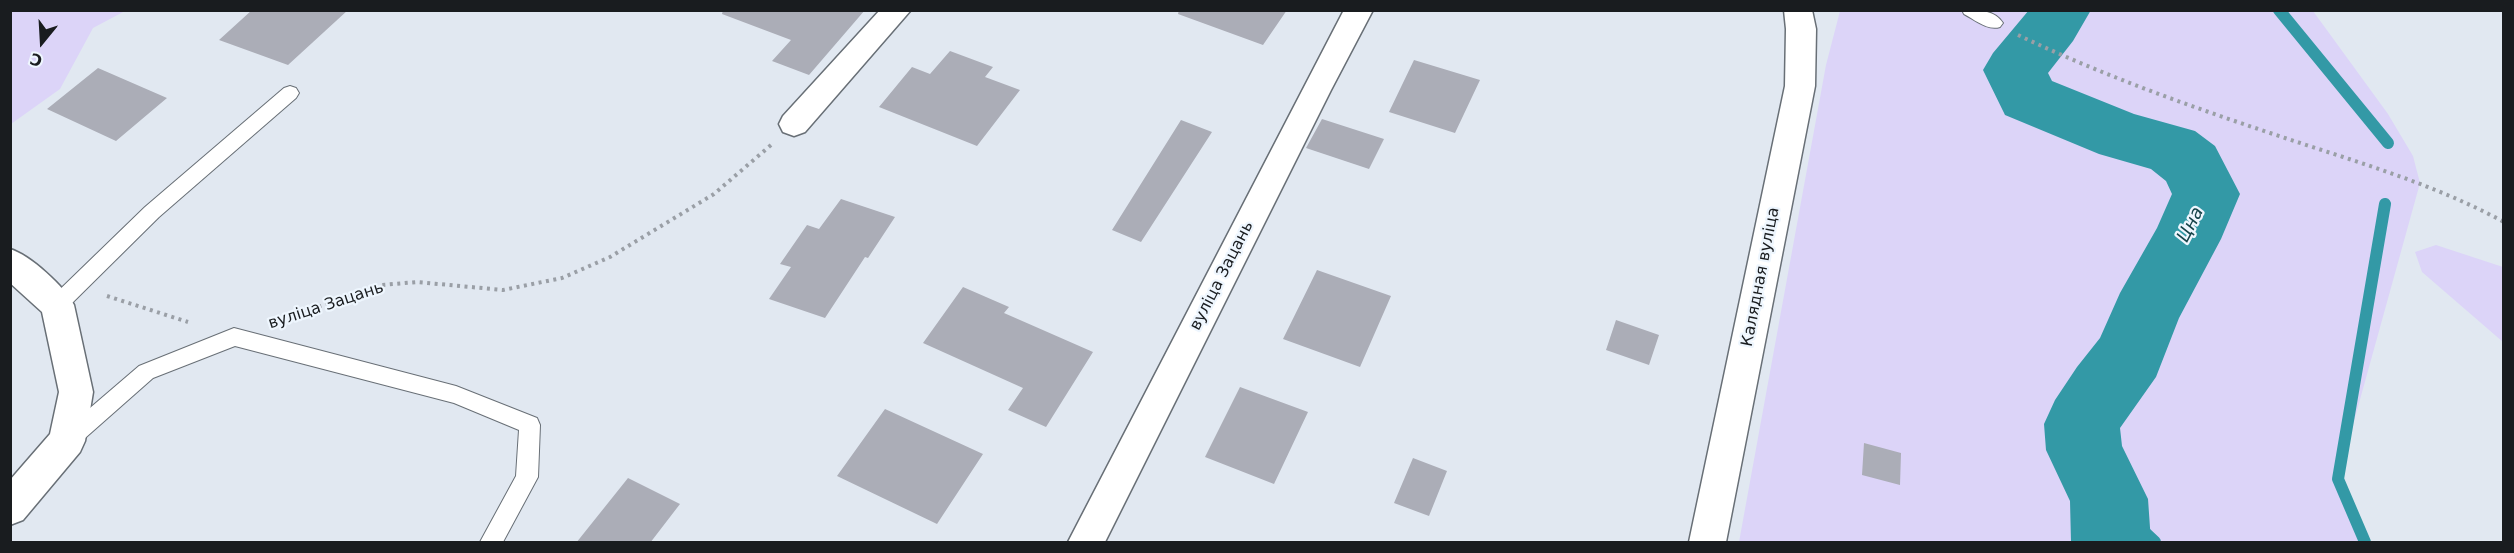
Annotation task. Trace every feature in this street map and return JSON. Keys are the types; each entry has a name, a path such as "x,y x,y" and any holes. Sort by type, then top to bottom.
{"street":[{"path":"794,124 897,10"},
{"name":"вуліца Зацань","path":"1086,543 1316,90 1359,10"},
{"name":"Калядная вуліца","path":"1707,543 1800,86 1801,29 1798,10"},
{"path":"10,262 66,295 76,392 67,441 10,508"}],"lane":[{"path":"1970,10 1994,23"},
{"path":"66,295 152,212 290,93"},
{"path":"67,441 146,372 234,337 456,394 531,425 527,477 490,543"}],"path":[{"path":"1994,23 2072,62 2148,91 2420,183 2504,222"},
{"name":"вуліца Зацань","path":"234,337 382,285 417,282 503,290 562,278 610,257 714,194 772,144"},
{"path":"66,295 234,337"}],"shaded area":[{"path":"11,10 125,11 93,28 60,89 11,124"},
{"path":"1840,11 2313,11 2388,114 2413,156 2420,183 2338,479 2365,542 1739,542 1826,65"},
{"path":"2436,245 2503,267 2503,342 2422,272 2415,252"}],"building":[{"path":"252,10 348,10 288,65 219,40"},
{"path":"723,10 865,10 809,75 772,61 791,40 722,14"},
{"path":"1179,10 1287,10 1263,45 1178,14"},
{"path":"950,51 993,67 985,77 1020,90 977,146 879,107 912,67 930,74"},
{"path":"1414,60 1480,80 1455,133 1389,112"},
{"path":"98,68 167,98 116,141 47,109"},
{"path":"1322,119 1384,139 1369,169 1306,148"},
{"path":"1181,120 1212,132 1141,242 1112,230"},
{"path":"841,199 895,217 868,258 865,257 825,318 769,299 791,267 780,264 807,225 819,229"},
{"path":"1317,270 1391,296 1360,367 1283,339"},
{"path":"963,287 1009,307 1004,313 1093,352 1046,427 1008,410 1023,388 923,343"},
{"path":"1616,320 1659,335 1649,365 1606,350"},
{"path":"1240,387 1308,412 1274,484 1205,457"},
{"path":"885,409 983,454 937,524 837,476"},
{"path":"1864,443 1901,453 1900,485 1862,475"},
{"path":"1413,458 1447,471 1429,516 1394,503"},
{"path":"628,478 680,504 650,543 576,543"}],"waterway":[{"name":"Цна","path":"2061,10 2046,33 2015,70 2028,98 2122,136 2172,149 2191,164 2206,194 2186,239 2145,314 2130,355 2103,390 2082,424 2084,450 2109,499 2111,542"},
{"path":"2279,10 2388,143"},
{"path":"2365,542 2338,479 2385,204"},
{"path":"2109,499 2155,542"}]}
